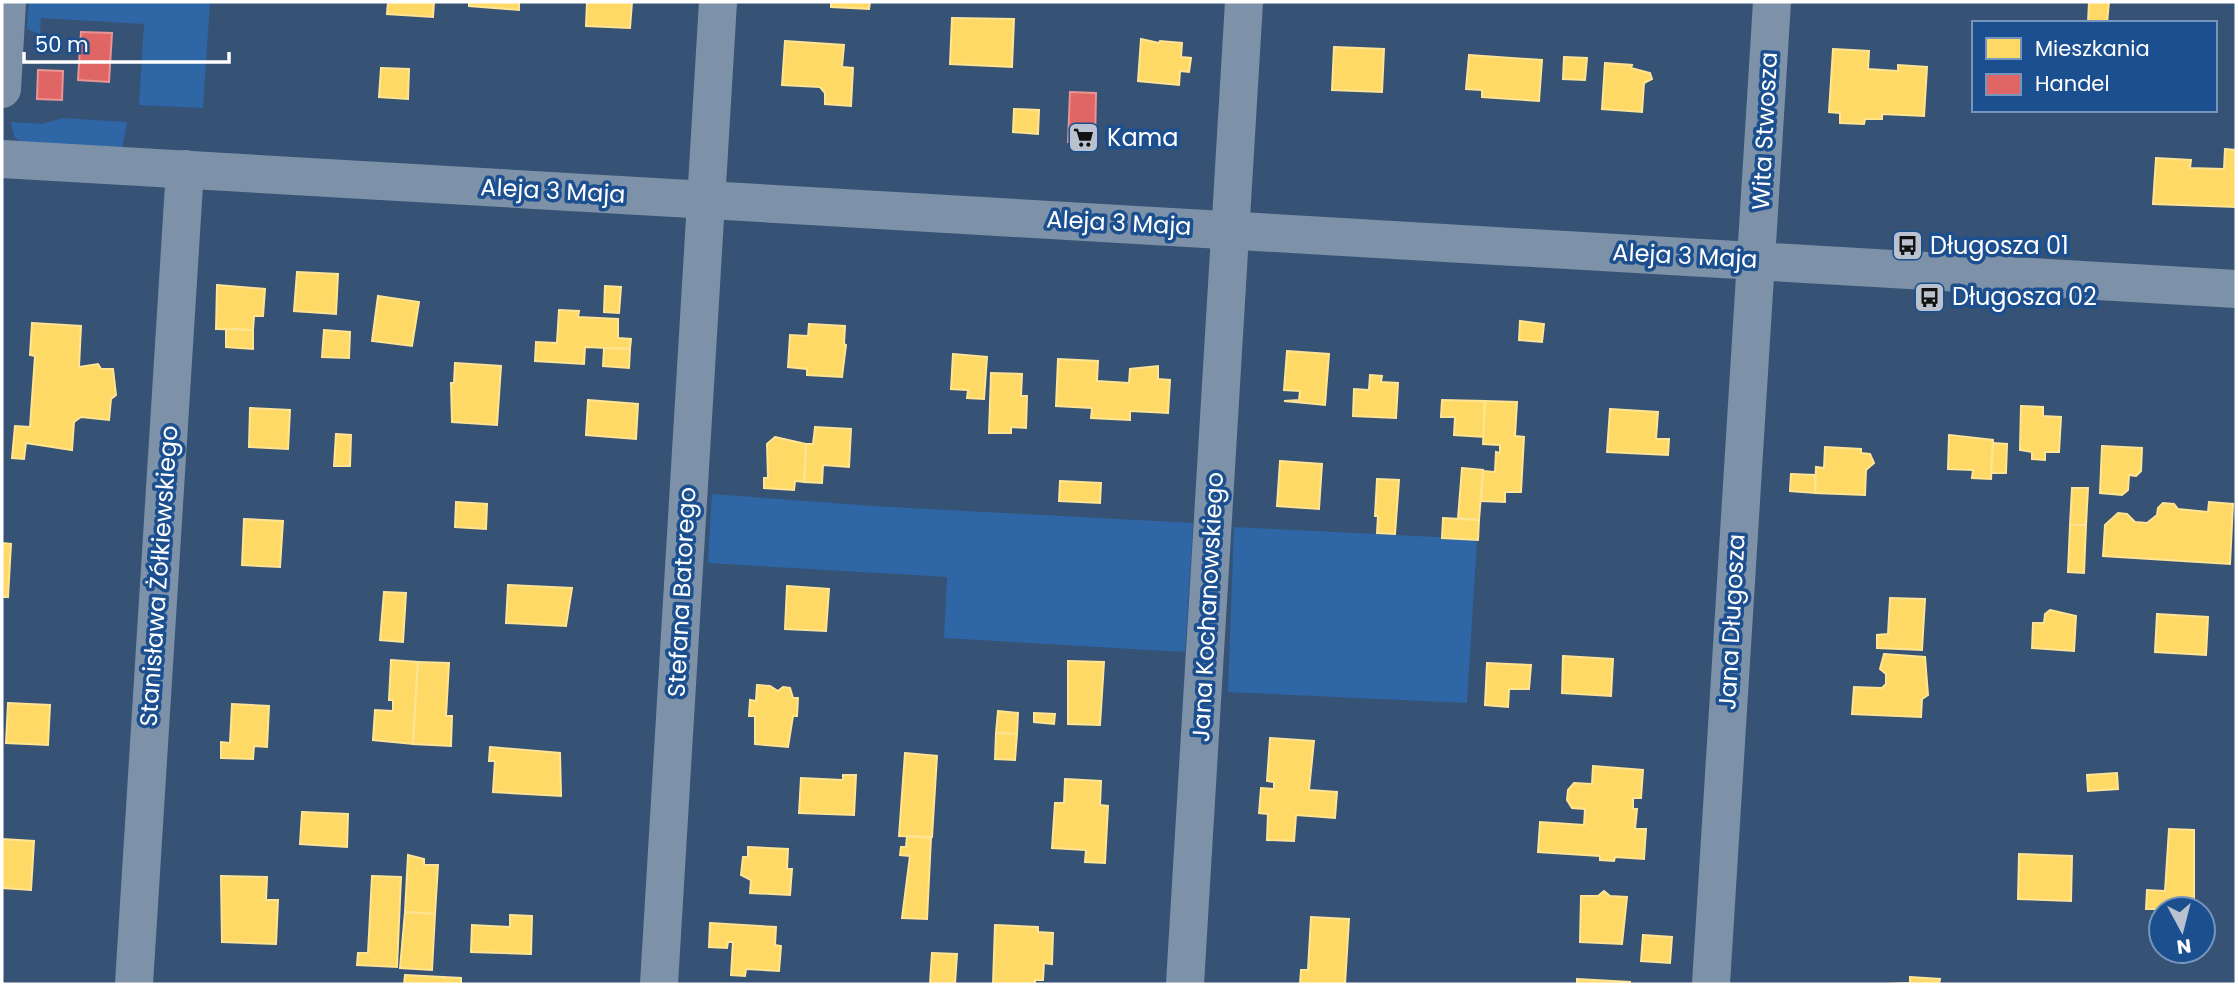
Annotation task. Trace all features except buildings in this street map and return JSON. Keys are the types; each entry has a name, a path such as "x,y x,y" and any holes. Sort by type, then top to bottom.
{"street":[{"path":"2,89 7,2"},
{"name":"Stefana Batorego","path":"659,984 718,2"},
{"name":"Jana Kochanowskiego","path":"1185,984 1244,2"},
{"name":"Wita Stwosza","path":"1758,261 1772,2"},
{"name":"Aleja 3 Maja","path":"2,159 2236,289"},
{"name":"Stanisława Żółkiewskiego","path":"134,984 185,169"},
{"name":"Jana Długosza","path":"1711,984 1750,323 1758,261"}],"shaded area":[{"path":"29,2 210,2 203,108 139,105 144,24 41,18 40,34 27,29"},
{"path":"63,118 127,122 122,150 23,145 14,136 11,122 42,124"},
{"path":"712,494 874,506 1193,523 1185,652 944,638 947,577 708,563"},
{"path":"1234,527 1477,539 1467,703 1228,692"}],"place":[{"name":"Kama","path":"1084,138"},
{"name":"Długosza 01","path":"1907,246"},
{"name":"Długosza 02","path":"1929,297"}]}
